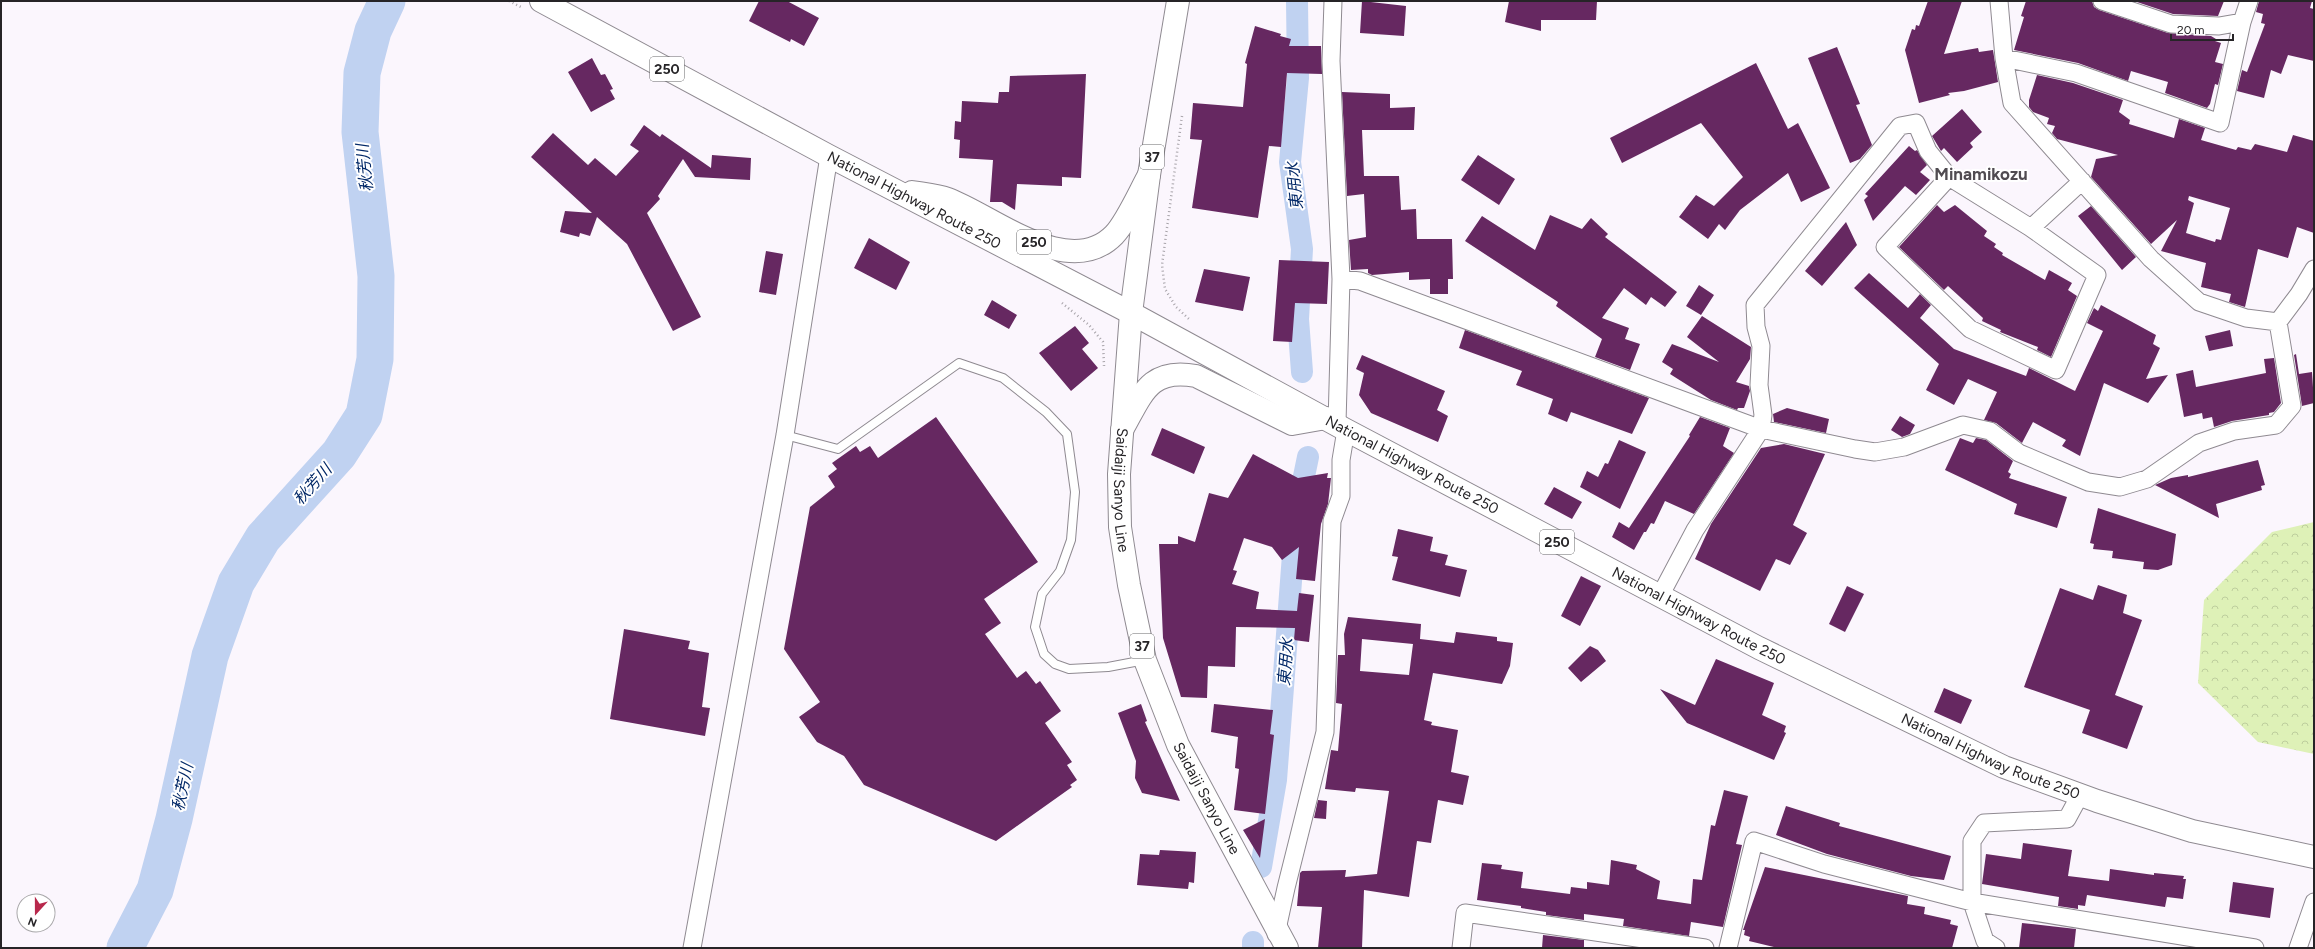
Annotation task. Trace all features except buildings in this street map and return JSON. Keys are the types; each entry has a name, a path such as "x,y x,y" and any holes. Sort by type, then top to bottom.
{"main road":[{"name":"Saidaiji Sanyo Line","path":"1178,1 1149,174 1131,313 1119,474 1120,527 1129,584 1145,660 1178,745 1279,942"},
{"name":"National Highway Route 250","path":"532,5 829,156 1131,313 1336,424 1759,648 2004,767 2080,795 2192,831 2314,857"},
{"name":"250","path":"889,188 947,199 1040,244 1058,250 1075,251 1094,248 1114,235 1149,174"},
{"path":"1122,430 1144,391 1154,381 1167,374 1182,373 1196,376 1292,424 1336,424"}],"street":[{"path":"1279,942 1325,732 1332,521 1341,496 1341,460 1336,424 1341,279 1331,61 1333,1"},
{"path":"1999,1 2004,58 2012,103 2151,259 2199,302 2246,318 2278,322"},
{"path":"2102,1 2171,24 2219,26 2242,22"},
{"path":"2004,58 2076,73 2220,123 2242,22 2249,1"},
{"path":"1660,596 1695,530 1761,429 1763,415 1759,385 1761,346 1756,327 1755,305 1900,126 1916,124 1928,151 1949,177 2031,228 2098,275 2056,370 1970,329 1885,247 1949,177"},
{"path":"692,948 785,435 829,156"},
{"path":"2031,228 2082,181"},
{"path":"1341,279 1360,281 1761,429 1875,452 1904,447 1963,425 1990,431 2019,453 2088,482 2120,487 2147,479 2199,443 2234,431 2276,425 2292,406 2278,322 2299,294 2314,269"},
{"path":"1996,948 1984,941 1972,902 1972,841 1984,823 2067,819 2080,795"},
{"path":"1728,948 1754,841 1824,864 1972,902 2255,948"},
{"path":"2298,948 2314,902"},
{"path":"1461,948 1465,913 1705,948"}],"lane":[{"path":"785,435 838,449 959,362 1003,378 1046,412 1067,434 1075,492 1071,540 1060,571 1042,594 1035,627 1044,654 1054,664 1068,669 1108,667 1145,660"}],"path":[{"path":"509,1 532,5"},
{"path":"1182,115 1162,265 1165,290 1176,307 1194,322"},
{"path":"1059,300 1089,324 1103,342 1104,372"}],"green space":[{"path":"2314,522 2314,754 2258,742 2198,683 2204,600 2272,532"}],"waterway":[{"name":"秋芳川","path":"125,948 155,890 174,819 210,656 236,583 263,538 339,454 364,415 375,359 376,276 360,132 362,73 373,31 387,1"},
{"name":"東用水","path":"1297,1 1298,78 1290,162 1302,249 1298,319 1302,372"},
{"name":"東用水","path":"1261,867 1276,780 1296,515 1308,457"},
{"name":"東用水","path":"1253,942 1253,948"}],"district":[{"name":"Minamikozu","path":"1981,174"}]}
